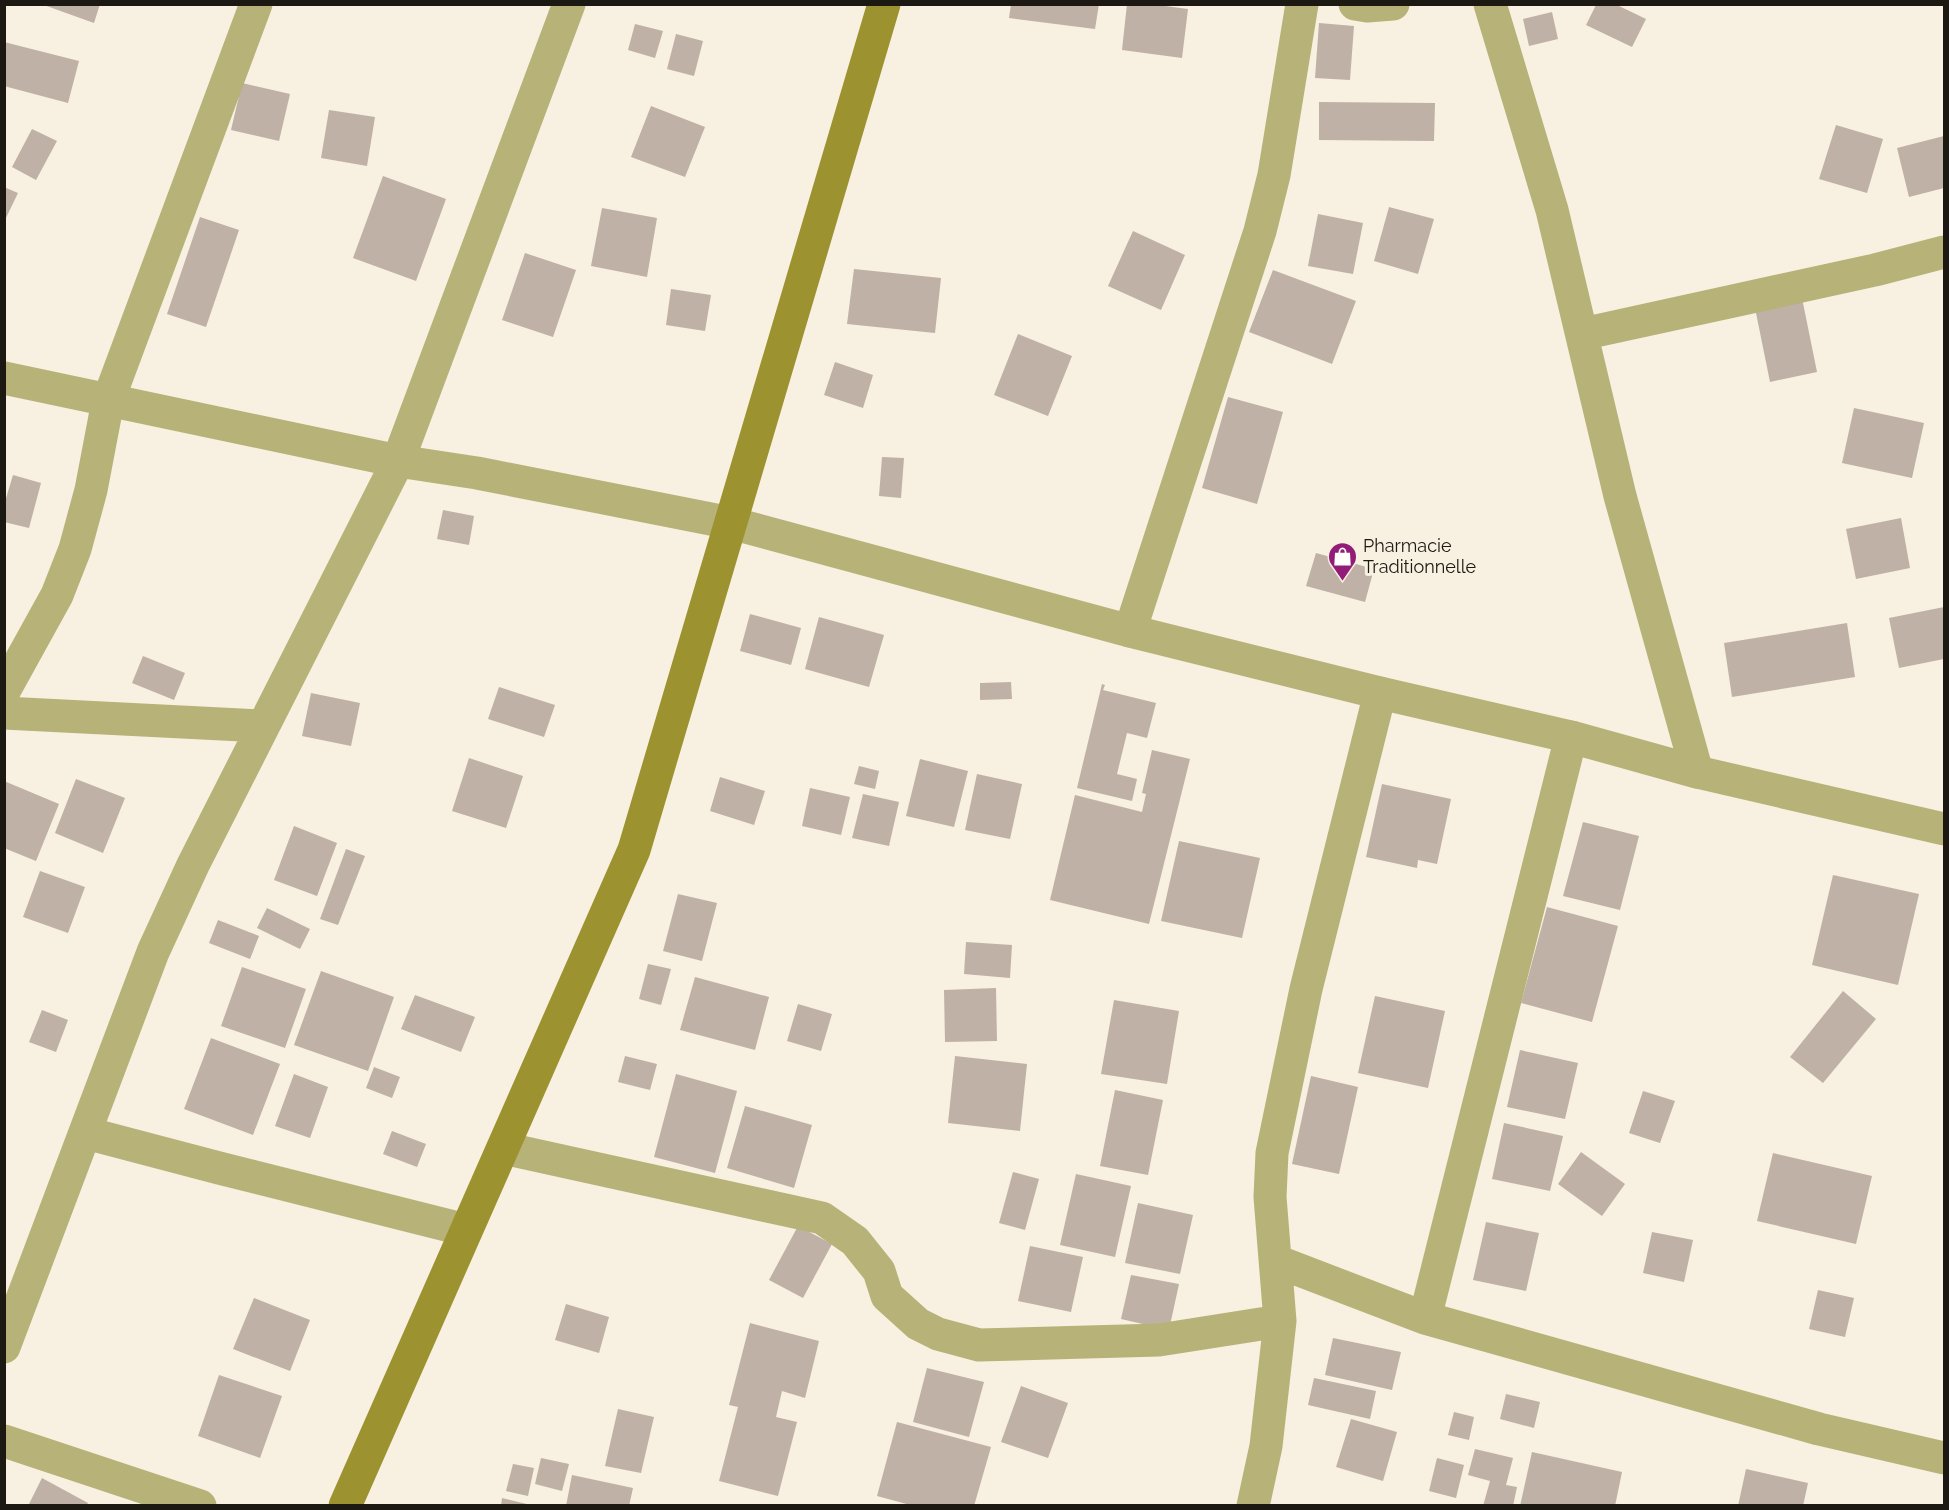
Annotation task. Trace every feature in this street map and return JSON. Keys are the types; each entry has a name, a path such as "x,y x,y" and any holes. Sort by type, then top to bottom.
{"main road":[{"path":"345,1506 634,850 884,4"}],"street":[{"path":"4,691 57,595 75,549 91,490 108,401 256,4"},
{"path":"4,1347 153,952 193,866 398,461 569,4"},
{"path":"1130,631 1260,231 1274,175 1302,4"},
{"path":"1355,4 1367,6 1393,4"},
{"path":"1490,4 1552,210 1620,496 1697,772"},
{"path":"1582,334 1875,270 1944,252"},
{"path":"4,378 398,461 477,473 731,523 1130,631 1380,693 1571,737 1697,772 1944,829"},
{"path":"1252,1506 1266,1446 1280,1321 1270,1197 1272,1153 1306,990 1380,693"},
{"path":"4,713 263,726"},
{"path":"1425,1318 1571,737"},
{"path":"86,1133 466,1230"},
{"path":"503,1148 822,1218 855,1241 879,1271 887,1296 918,1324 960,1341 979,1345 1159,1340 1280,1321"},
{"path":"1275,1261 1425,1318 1819,1429 1944,1458"},
{"path":"4,1441 200,1506"}],"building":[{"path":"41,4 100,4 94,23"},
{"path":"1011,4 1099,4 1095,29 1009,18"},
{"path":"1127,4 1150,4 1188,9 1182,58 1122,50"},
{"path":"1596,5 1617,5 1646,19 1632,47 1586,25"},
{"path":"1552,12 1558,39 1529,46 1523,19"},
{"path":"1319,23 1354,26 1350,80 1315,78"},
{"path":"635,24 663,31 655,58 628,50"},
{"path":"676,34 703,41 694,76 667,69"},
{"path":"4,42 79,61 68,103 4,86"},
{"path":"242,83 290,94 279,141 231,130"},
{"path":"1319,102 1435,103 1434,141 1319,140"},
{"path":"651,106 705,127 685,177 631,157"},
{"path":"329,110 375,117 367,166 321,158"},
{"path":"1836,125 1883,139 1867,193 1819,179"},
{"path":"32,129 57,141 36,180 12,167"},
{"path":"1944,136 1944,188 1909,197 1897,148"},
{"path":"383,176 446,199 416,281 353,258"},
{"path":"4,187 18,193 4,222"},
{"path":"1389,207 1434,219 1418,274 1374,261"},
{"path":"602,208 657,218 647,277 591,266"},
{"path":"1318,214 1363,223 1353,274 1308,266"},
{"path":"200,217 239,230 206,327 167,314"},
{"path":"1133,231 1185,255 1161,310 1108,286"},
{"path":"525,253 576,270 553,337 502,320"},
{"path":"854,269 941,278 935,333 847,324"},
{"path":"1273,270 1356,301 1332,364 1249,332"},
{"path":"671,289 711,295 705,331 666,325"},
{"path":"1802,298 1817,372 1770,382 1755,308"},
{"path":"1018,334 1072,356 1048,416 994,395"},
{"path":"835,362 873,375 863,408 824,395"},
{"path":"1228,397 1283,412 1257,504 1202,488"},
{"path":"1854,408 1924,423 1912,478 1842,463"},
{"path":"882,457 904,458 901,498 879,496"},
{"path":"13,475 41,483 29,528 4,522 4,505"},
{"path":"443,510 474,516 469,545 437,539"},
{"path":"1901,518 1910,568 1856,579 1846,529"},
{"path":"1316,553 1374,569 1365,602 1306,586"},
{"path":"1944,607 1944,659 1899,668 1889,618"},
{"path":"750,614 801,628 791,665 740,651"},
{"path":"819,617 884,635 869,687 805,669"},
{"path":"1847,623 1855,677 1732,697 1724,643"},
{"path":"143,656 185,673 174,700 132,683"},
{"path":"1011,682 1012,699 980,700 980,683"},
{"path":"1102,684 1105,685 1103,690 1156,703 1147,738 1127,733 1117,774 1137,779 1132,801 1077,788"},
{"path":"499,687 555,705 544,737 488,719"},
{"path":"311,693 360,703 351,746 302,736"},
{"path":"1152,750 1190,759 1149,924 1050,900 1075,795 1142,812 1146,794 1142,793"},
{"path":"469,758 523,776 506,828 452,811"},
{"path":"920,759 968,771 954,827 906,816"},
{"path":"859,766 879,771 875,789 854,784"},
{"path":"977,774 1022,784 1010,839 965,830"},
{"path":"720,777 765,791 754,825 710,811"},
{"path":"76,779 125,798 103,853 55,833"},
{"path":"4,781 59,804 36,861 4,848"},
{"path":"1382,784 1451,799 1437,864 1418,860 1417,868 1366,857"},
{"path":"810,788 850,797 841,835 802,826"},
{"path":"863,794 899,802 889,846 852,838"},
{"path":"1583,822 1639,836 1620,910 1563,896"},
{"path":"294,826 337,843 317,896 274,880"},
{"path":"1179,841 1260,858 1242,938 1161,921"},
{"path":"346,849 365,856 338,925 320,919"},
{"path":"40,871 85,887 68,933 23,917"},
{"path":"1833,875 1919,894 1898,985 1812,965"},
{"path":"678,894 717,903 702,961 663,951"},
{"path":"1547,907 1618,926 1592,1022 1521,1003"},
{"path":"267,908 310,929 300,949 257,928"},
{"path":"218,920 259,936 250,959 209,943"},
{"path":"966,942 1012,945 1010,978 964,974"},
{"path":"648,964 671,969 661,1005 639,999"},
{"path":"242,967 306,989 285,1048 221,1026"},
{"path":"321,971 394,997 368,1071 294,1045"},
{"path":"695,977 769,997 755,1050 680,1030"},
{"path":"996,988 997,1041 945,1042 944,990"},
{"path":"1843,991 1876,1019 1823,1083 1790,1057"},
{"path":"415,995 475,1017 461,1052 401,1029"},
{"path":"1375,996 1445,1011 1428,1088 1358,1073"},
{"path":"1114,1000 1179,1011 1167,1084 1101,1074"},
{"path":"798,1004 832,1014 821,1051 787,1041"},
{"path":"42,1010 68,1020 56,1052 29,1042"},
{"path":"211,1038 280,1064 253,1135 184,1109"},
{"path":"1520,1050 1578,1063 1565,1119 1507,1107"},
{"path":"625,1056 657,1064 650,1090 618,1082"},
{"path":"955,1056 1027,1064 1020,1131 948,1123"},
{"path":"374,1067 400,1077 392,1098 366,1088"},
{"path":"294,1074 328,1087 310,1138 275,1126"},
{"path":"676,1074 737,1091 715,1173 654,1157"},
{"path":"1311,1076 1358,1087 1339,1174 1292,1164"},
{"path":"1115,1090 1163,1100 1148,1175 1100,1166"},
{"path":"1643,1091 1675,1101 1660,1143 1629,1133"},
{"path":"745,1106 812,1125 794,1188 727,1168"},
{"path":"1504,1123 1563,1136 1550,1191 1492,1179"},
{"path":"392,1131 426,1144 417,1167 383,1154"},
{"path":"1581,1152 1625,1184 1602,1216 1558,1184"},
{"path":"1773,1153 1872,1176 1856,1244 1757,1221"},
{"path":"1013,1172 1039,1179 1025,1230 999,1223"},
{"path":"1076,1174 1131,1186 1115,1257 1060,1245"},
{"path":"1138,1203 1193,1215 1180,1274 1125,1263"},
{"path":"1486,1222 1539,1233 1526,1291 1473,1280"},
{"path":"798,1226 832,1244 803,1298 769,1280"},
{"path":"1652,1232 1693,1240 1684,1282 1643,1273"},
{"path":"1030,1246 1083,1257 1071,1312 1018,1301"},
{"path":"1131,1275 1179,1284 1169,1330 1121,1319"},
{"path":"1818,1290 1854,1298 1845,1337 1809,1329"},
{"path":"254,1298 310,1320 290,1371 233,1349"},
{"path":"566,1304 609,1317 599,1353 555,1340"},
{"path":"750,1323 819,1341 805,1398 782,1391 776,1417 797,1422 778,1496 719,1481 738,1407 729,1405"},
{"path":"1333,1338 1401,1352 1392,1390 1325,1375"},
{"path":"927,1368 984,1382 969,1437 913,1422"},
{"path":"219,1375 282,1396 260,1458 198,1436"},
{"path":"1314,1378 1376,1391 1370,1419 1308,1405"},
{"path":"1021,1386 1068,1403 1048,1458 1001,1442"},
{"path":"1506,1394 1540,1402 1534,1428 1500,1419"},
{"path":"618,1409 654,1417 641,1473 605,1466"},
{"path":"1454,1412 1474,1417 1469,1440 1448,1435"},
{"path":"1351,1419 1397,1432 1383,1481 1336,1467"},
{"path":"897,1422 991,1447 974,1506 914,1506 877,1496"},
{"path":"1475,1449 1513,1458 1506,1485 1517,1487 1513,1506 1483,1506 1490,1481 1468,1475"},
{"path":"1532,1452 1622,1472 1615,1506 1520,1506"},
{"path":"541,1458 569,1464 562,1491 535,1484"},
{"path":"1437,1458 1464,1465 1456,1498 1429,1491"},
{"path":"513,1464 534,1468 528,1496 506,1491"},
{"path":"1746,1469 1808,1483 1803,1506 1738,1506"},
{"path":"572,1475 633,1488 629,1506 566,1506"},
{"path":"42,1478 88,1503 86,1506 28,1506"},
{"path":"502,1498 531,1505 531,1506 501,1506"}],"place":[{"name":"Pharmacie Traditionnelle","path":"1342,582"}]}
